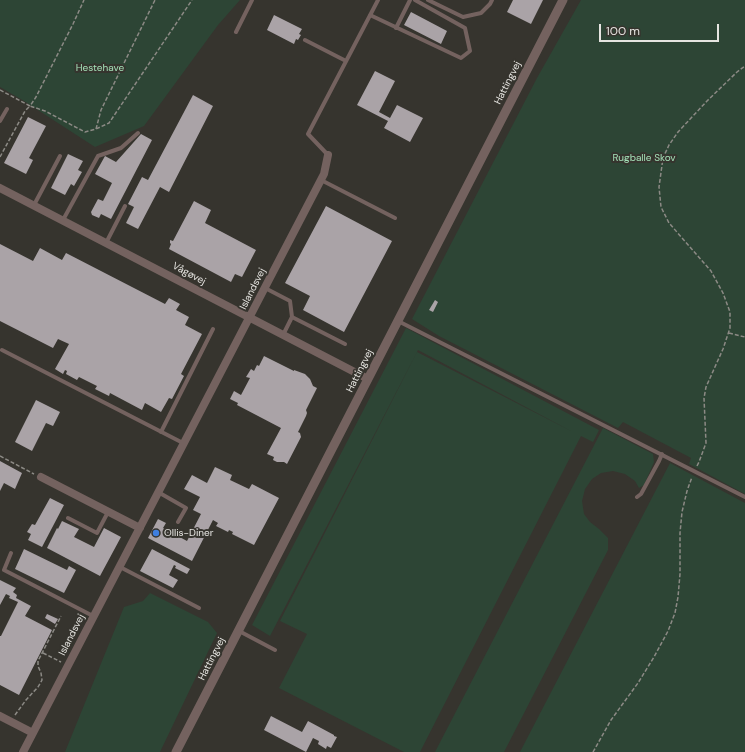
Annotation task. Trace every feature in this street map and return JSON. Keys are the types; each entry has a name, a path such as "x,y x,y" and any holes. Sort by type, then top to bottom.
{"street":[{"name":"Hattingvej","path":"176,752 563,0"},
{"name":"Islandsvej","path":"23,752 321,180 324,174 328,155"},
{"name":"Vågøvej","path":"0,188 368,379"},
{"path":"41,478 140,528"},
{"path":"0,716 33,733"}],"lane":[{"path":"236,32 252,0"},
{"name":"Islandsvej","path":"328,155 308,134 378,0"},
{"path":"396,28 410,0"},
{"path":"370,15 461,58 470,51 465,28 415,0"},
{"path":"428,0 463,17 481,13 492,0"},
{"path":"445,17 449,10"},
{"path":"305,40 346,61"},
{"path":"0,121 7,109"},
{"path":"63,220 98,156 121,148 138,133"},
{"path":"34,205 60,156"},
{"path":"321,180 395,218"},
{"path":"106,243 125,206"},
{"path":"265,288 290,301 292,317 283,335"},
{"path":"292,317 345,344"},
{"path":"398,321 745,497"},
{"path":"161,432 213,329"},
{"path":"2,350 184,444"},
{"path":"636,497 641,494 662,454"},
{"path":"158,492 186,508 178,522"},
{"path":"68,518 97,533 108,512"},
{"path":"11,553 4,570 93,616"},
{"path":"119,567 199,608"},
{"path":"239,630 275,650"}],"path":[{"path":"0,157 24,111 30,106 36,97 84,0"},
{"path":"96,129 101,110 155,0"},
{"path":"0,90 85,132 109,123 192,0"},
{"path":"593,752 611,720 638,683 668,631 673,619 678,597 680,574 680,533 682,512 687,491 706,443 704,398 706,387 724,349 730,328 730,312 724,293 711,271 669,224 661,207 659,187 663,158 669,145 678,132 707,101 745,66"},
{"path":"729,333 745,337"},
{"path":"0,456 41,478"},
{"path":"10,722 42,680 38,661 61,616"},
{"path":"43,652 68,665"}],"green space":[{"name":"Hestehave","path":"0,0 240,0 218,25 144,126 95,147 0,87"},
{"name":"Rugballe Skov","path":"581,0 745,0 745,494 689,464 691,458 623,422 618,428 439,336 412,319 537,78"},
{"path":"406,328 599,430 593,442 581,436 420,752 404,752 279,688 307,634 280,621 417,352 573,432 418,350 270,636 252,625"},
{"path":"603,428 653,454 654,462 644,485 639,488 635,481 625,474 613,471 601,473 592,479 585,489 582,501 584,514 590,522 608,538 608,550 504,752 435,752"},
{"path":"670,463 745,503 745,752 520,752"},
{"path":"150,593 208,622 217,633 160,752 65,752 124,607 143,601"}],"building":[{"path":"513,0 543,0 531,24 507,12"},
{"path":"411,12 447,31 441,44 404,25"},
{"path":"274,15 302,29 299,34 301,35 298,40 296,39 294,44 267,30"},
{"path":"375,71 395,81 379,112 390,118 397,105 423,118 410,142 384,128 388,121 357,105"},
{"path":"193,95 213,106 169,192 160,187 138,229 126,223 134,207 128,204 142,177 148,180"},
{"path":"28,117 46,126 29,158 33,160 26,174 4,163"},
{"path":"141,134 152,140 111,219 101,214 99,218 92,215 91,212 98,199 103,201 112,183 95,174 105,156 116,162"},
{"path":"68,154 83,161 78,170 82,172 74,186 71,184 65,195 51,188"},
{"path":"194,201 211,210 205,223 256,250 242,277 235,274 231,282 169,249 171,244 170,240 173,241"},
{"path":"326,206 392,241 344,332 303,310 310,296 285,283"},
{"path":"0,244 33,261 40,248 62,260 66,253 165,304 169,298 180,304 176,310 189,317 185,325 202,334 181,374 184,376 172,399 169,398 161,412 145,403 142,410 110,393 109,396 95,389 97,386 79,377 77,380 66,374 67,371 65,370 63,374 55,369 69,344 58,339 53,348 0,321"},
{"path":"435,300 438,302 433,312 429,310"},
{"path":"264,356 294,371 305,374 310,379 313,386 317,388 306,410 306,416 298,432 300,433 301,437 287,464 273,460 274,457 267,454 281,428 237,405 238,403 230,399 234,391 241,395 250,378 246,377 251,369 254,371 257,365 259,366"},
{"path":"36,400 60,412 53,426 46,423 32,451 15,442"},
{"path":"0,461 22,473 15,489 4,483 0,491"},
{"path":"215,467 232,475 230,480 249,489 252,484 279,498 254,545 232,534 233,532 229,530 228,532 216,526 218,523 213,520 192,561 148,538 158,519 166,523 163,528 187,541 201,514 193,510 200,497 184,489 192,475 207,483"},
{"path":"50,498 64,505 42,547 28,540 31,534 27,532 32,524 35,525"},
{"path":"62,521 79,529 74,537 94,547 104,528 121,537 100,576 47,548"},
{"path":"24,549 67,570 69,566 76,570 64,593 15,569"},
{"path":"152,549 190,569 187,574 175,568 176,566 174,565 169,575 178,580 173,588 140,571"},
{"path":"0,580 16,588 13,592 17,595 16,598 31,606 25,616 52,630 19,695 0,685 0,636 18,602 9,598 10,596 6,594 0,605"},
{"path":"47,614 58,619 55,624 45,618"},
{"path":"271,716 302,732 308,721 337,737 331,748 327,746 326,749 318,744 319,741 313,738 306,752 264,730"}],"place":[{"name":"Ollis-Diner","path":"156,533"}]}
